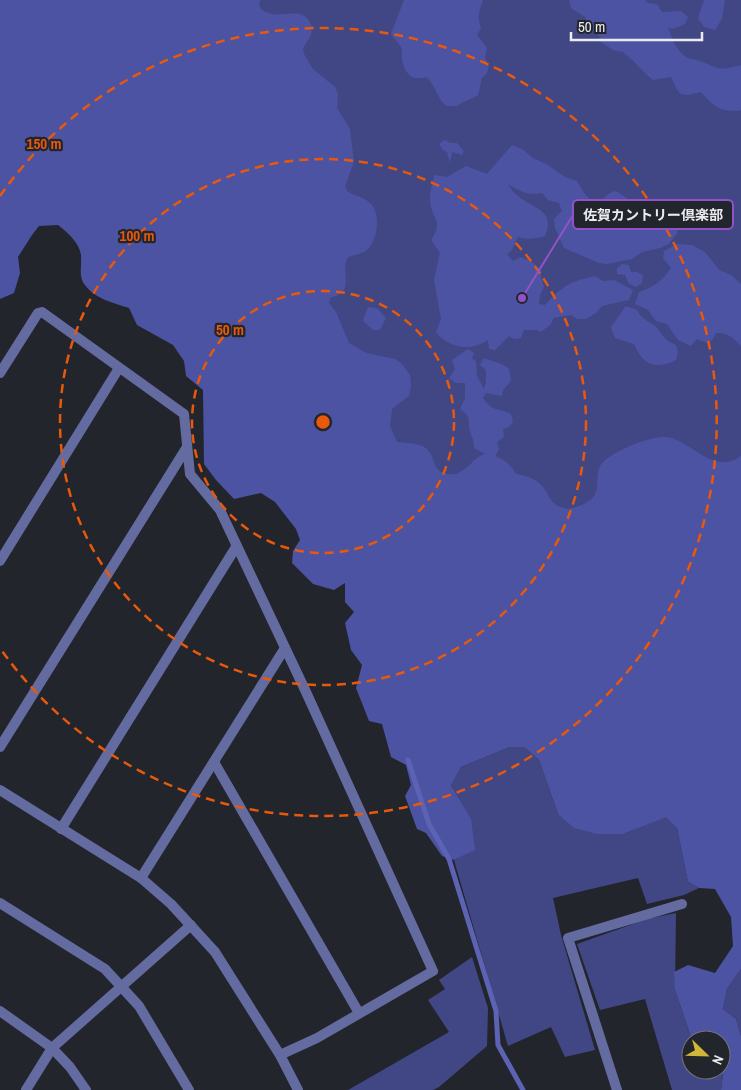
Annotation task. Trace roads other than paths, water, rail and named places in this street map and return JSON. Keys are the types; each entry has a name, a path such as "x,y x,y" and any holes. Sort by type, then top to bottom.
{"street":[{"path":"0,373 38,313 42,312 184,414 190,474 220,510 433,971 318,1038 280,1055"},
{"path":"0,561 119,368"},
{"path":"0,747 187,447"},
{"path":"62,829 236,547"},
{"path":"141,878 285,648"},
{"path":"214,762 359,1013"},
{"path":"0,790 141,878 171,904 215,952 280,1055 298,1090"},
{"path":"0,903 105,969 139,1006 189,1090"},
{"path":"617,1090 568,938 682,904"},
{"path":"26,1090 52,1048 191,925"},
{"path":"0,1011 52,1048 70,1067 86,1090"}],"waterway":[{"path":"408,760 429,824 449,859 496,1011 498,1045 523,1090"}],"place":[{"name":"佐賀カントリー倶楽部","path":"522,298"}]}
